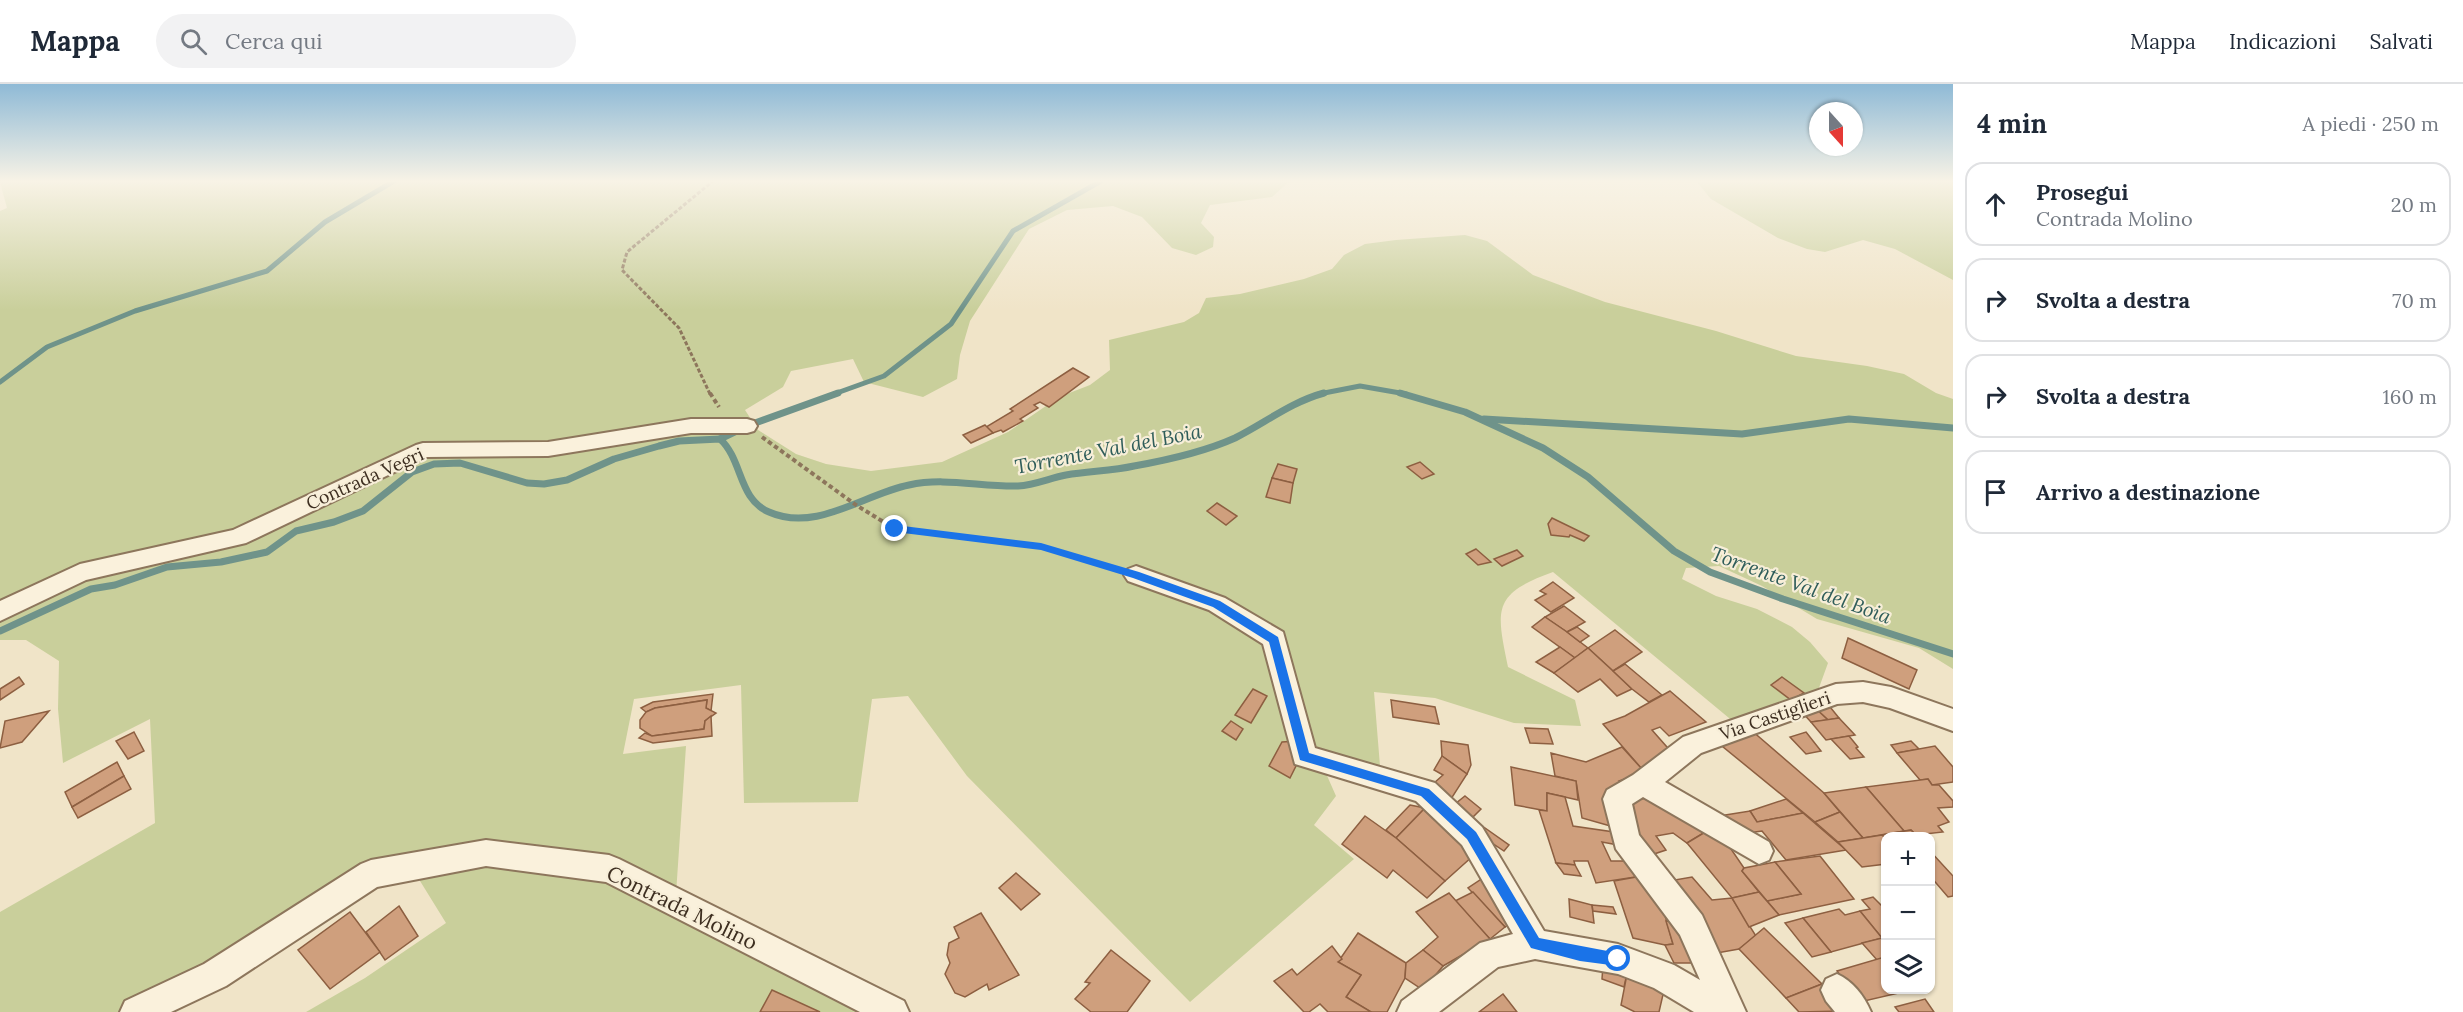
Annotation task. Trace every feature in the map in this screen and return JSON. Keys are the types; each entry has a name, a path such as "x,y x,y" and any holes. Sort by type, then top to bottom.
{"street":[{"name":"Contrada Vegri","path":"0,612 80,573 238,537 423,450 549,449 691,426 747,426"},
{"path":"1136,575 1217,604 1274,639 1304,756 1425,792 1472,836 1535,944"},
{"name":"Via Castiglieri","path":"1730,1012 1691,925 1626,840 1617,799 1643,783 1692,745 1836,694 1863,692 1891,698 1953,720"},
{"path":"1643,783 1759,851"},
{"name":"Contrada Molino","path":"136,1012 215,975 371,874 486,853 609,869 893,1012"},
{"path":"1413,1012 1491,954 1535,944 1627,962 1663,976 1724,1012"}],"path":[{"path":"660,224 627,252 622,270 679,328 715,404 856,505 895,529 1041,546 1136,575"}],"green space":[{"path":"0,224 1038,224 1029,229 970,321 960,355 957,379 923,397 864,382 853,359 791,371 783,387 745,410 758,430 796,454 826,464 871,471 942,462 1008,432 1059,397 1090,385 1110,370 1109,340 1184,322 1199,313 1206,298 1240,294 1304,279 1332,269 1344,255 1365,244 1465,235 1487,241 1533,275 1605,302 1716,331 1796,356 1867,366 1904,374 1936,393 1953,399 1953,669 1919,648 1817,619 1762,586 1719,566 1686,568 1682,579 1716,596 1757,609 1792,627 1810,642 1828,663 1816,696 1735,723 1553,572 1533,580 1509,596 1503,606 1501,631 1508,667 1575,700 1581,726 1514,723 1435,698 1374,692 1380,766 1317,753 1336,796 1314,825 1354,859 1190,1002 967,776 908,696 872,699 858,802 744,803 741,685 634,699 623,754 686,746 676,894 887,1012 306,1012 365,978 446,923 412,868 336,897 147,1012 0,1012 0,912 155,823 150,719 63,763 58,709 59,661 26,640 0,640"},
{"path":"1149,224 1202,224 1214,237 1213,247 1196,255 1172,248"},
{"path":"1754,224 1953,224 1953,280 1895,249 1863,240 1825,252 1807,249 1778,238"}],"building":[{"path":"1073,368 1089,377 1049,407 1040,402 1034,405 1038,408 1020,419 1023,421 1003,432 1001,430 993,433 986,427 1013,411 1010,409"},
{"path":"985,425 993,433 971,443 963,435"},
{"path":"1420,462 1434,474 1422,479 1407,467"},
{"path":"1278,464 1297,469 1293,483 1272,478"},
{"path":"1272,478 1293,483 1290,503 1266,497"},
{"path":"1217,503 1237,516 1226,525 1207,511"},
{"path":"1552,518 1589,536 1584,541 1570,535 1569,537 1551,535 1548,524"},
{"path":"1476,549 1491,562 1478,565 1466,554"},
{"path":"1517,550 1523,556 1502,566 1494,559"},
{"path":"1553,582 1574,598 1551,612 1535,600 1546,594 1540,591"},
{"path":"1564,606 1585,622 1567,632 1545,617"},
{"path":"1545,617 1588,648 1575,658 1532,627"},
{"path":"1577,627 1589,636 1580,642 1567,632"},
{"path":"1615,630 1642,652 1613,671 1588,648"},
{"path":"1848,638 1917,670 1909,689 1842,658"},
{"path":"1560,647 1575,658 1554,673 1536,662"},
{"path":"1588,648 1632,689 1617,696 1600,679 1578,692 1554,673"},
{"path":"1625,664 1662,695 1649,702 1632,689 1613,671"},
{"path":"19,677 24,684 0,700 0,689"},
{"path":"1782,677 1804,693 1791,700 1771,685"},
{"path":"1253,689 1267,696 1251,723 1235,715"},
{"path":"1670,691 1706,722 1669,736 1660,727 1652,730 1674,755 1641,768 1603,724 1625,716"},
{"path":"713,694 711,711 706,708 707,700 655,708 646,712 641,708 653,702"},
{"path":"707,700 706,708 716,713 705,721 704,729 652,736 640,728 640,720 646,712 655,708"},
{"path":"1391,700 1435,707 1439,724 1393,717"},
{"path":"1826,702 1839,718 1828,720 1813,706"},
{"path":"1813,706 1828,720 1811,722 1800,710"},
{"path":"49,711 22,742 0,748 5,721"},
{"path":"711,716 712,736 653,743 639,738 645,733 652,736 704,729 705,721"},
{"path":"1839,718 1855,735 1826,740 1811,722"},
{"path":"1231,721 1243,729 1236,740 1222,731"},
{"path":"1525,728 1548,729 1553,744 1530,743"},
{"path":"1751,730 1824,793 1840,812 1815,822 1717,742"},
{"path":"134,732 144,751 128,759 116,741"},
{"path":"1806,732 1821,751 1806,754 1790,737"},
{"path":"1849,736 1864,757 1850,759 1831,739"},
{"path":"1297,741 1305,748 1290,778 1269,766 1282,742"},
{"path":"1441,741 1468,745 1471,765 1467,774 1442,756"},
{"path":"1911,741 1919,749 1897,753 1891,745"},
{"path":"1935,746 1953,767 1953,782 1932,785 1928,779 1920,780 1897,753"},
{"path":"1622,747 1641,768 1633,776 1619,781 1623,785 1614,827 1582,818 1576,781 1555,776 1551,753 1586,762"},
{"path":"1442,756 1467,774 1451,799 1433,784 1443,775 1434,770"},
{"path":"117,762 124,776 72,807 65,792"},
{"path":"1511,767 1576,781 1578,800 1547,793 1547,811 1515,805"},
{"path":"124,776 131,789 78,818 72,807"},
{"path":"1928,779 1932,785 1939,785 1953,801 1953,807 1938,808 1949,822 1938,826 1943,832 1904,831 1866,787"},
{"path":"1866,787 1904,831 1881,832 1881,835 1863,838 1824,793"},
{"path":"1547,793 1565,797 1573,826 1614,832 1618,845 1602,842 1611,861 1631,861 1642,876 1596,883 1588,861 1574,861 1575,865 1556,863 1539,810 1547,811"},
{"path":"1465,796 1481,809 1473,817 1455,804"},
{"path":"1656,796 1712,828 1687,843 1673,833 1656,836 1666,850 1645,857 1626,802"},
{"path":"1786,799 1803,813 1757,822 1750,811"},
{"path":"1410,805 1425,808 1396,838 1386,830"},
{"path":"1425,808 1474,855 1445,881 1396,838"},
{"path":"1750,811 1757,822 1803,813 1846,850 1786,860 1762,831 1740,834 1713,817"},
{"path":"1840,812 1863,838 1838,842 1815,822"},
{"path":"1365,816 1396,838 1445,881 1427,898 1393,870 1387,878 1342,844"},
{"path":"1478,823 1509,845 1504,851 1474,831"},
{"path":"1712,828 1731,849 1744,868 1742,871 1759,892 1732,898 1687,843"},
{"path":"1881,835 1881,865 1862,867 1838,842"},
{"path":"1820,856 1854,899 1779,915 1767,901 1801,894 1775,862"},
{"path":"1935,856 1953,876 1953,896 1948,897 1935,882"},
{"path":"1775,862 1801,894 1767,901 1742,871 1744,868"},
{"path":"1556,863 1575,865 1581,876 1564,874"},
{"path":"1016,873 1040,894 1021,910 999,888"},
{"path":"1642,876 1661,901 1673,944 1665,945 1633,938 1614,881"},
{"path":"1692,877 1712,900 1732,898 1756,936 1739,949 1717,953 1669,881"},
{"path":"1483,878 1515,920 1505,927 1468,888"},
{"path":"1473,892 1505,927 1490,939 1455,901"},
{"path":"1759,892 1779,915 1749,927 1732,898"},
{"path":"1449,893 1490,939 1443,966 1423,950 1438,937 1416,912"},
{"path":"1873,897 1881,905 1881,937 1860,911 1870,909 1862,900"},
{"path":"1569,899 1592,905 1594,923 1570,917"},
{"path":"1592,905 1613,907 1616,914 1593,911"},
{"path":"399,906 418,936 385,960 366,932"},
{"path":"1839,909 1845,915 1860,911 1881,938 1831,952 1803,918"},
{"path":"350,912 380,952 330,989 298,950"},
{"path":"981,913 1019,975 989,990 987,984 965,997 955,993 945,974 950,963 947,955 949,943 959,938 954,927"},
{"path":"1803,918 1831,952 1812,957 1785,923"},
{"path":"1666,921 1678,922 1692,963 1674,963 1665,945 1673,944"},
{"path":"1764,928 1822,984 1786,998 1739,949"},
{"path":"1358,933 1406,963 1405,978 1387,1012 1371,1012 1346,997 1361,975 1338,962"},
{"path":"1881,938 1881,959 1877,960 1862,943"},
{"path":"1332,946 1342,959 1338,962 1361,975 1346,997 1371,1012 1328,1012 1320,1004 1309,1012 1304,1012 1274,981 1292,969 1297,975"},
{"path":"1111,950 1150,981 1127,1012 1091,1012 1075,999 1090,983 1085,982"},
{"path":"1423,950 1443,966 1423,990 1405,978 1406,963"},
{"path":"1881,958 1881,994 1894,994 1860,1002 1837,971"},
{"path":"1603,965 1628,969 1624,987 1602,979"},
{"path":"1628,969 1665,986 1659,1012 1635,1012 1621,1005"},
{"path":"1822,984 1844,1011 1799,1012 1786,998"},
{"path":"772,990 820,1012 760,1012"},
{"path":"1503,994 1517,1012 1479,1012"},
{"path":"1925,999 1934,1012 1899,1012 1895,1007"}],"waterway":[{"path":"0,382 47,347 135,311 267,271 322,224"},
{"path":"834,394 884,376 951,324 1013,231 1025,224"},
{"name":"Torrente Val del Boia","path":"1324,393 1360,386 1406,394"},
{"path":"720,439 747,426 838,393"},
{"name":"Torrente Val del Boia","path":"720,439 733,457 746,489 759,506 769,512 787,517 804,518 840,510 909,485 950,482 1018,486 1066,475 1126,468 1173,458 1235,438 1289,407 1324,393"},
{"name":"Torrente Val del Boia","path":"1319,394 1324,393"},
{"name":"Torrente Val del Boia","path":"1400,393 1465,412 1543,448 1588,477 1674,551 1710,572 1783,599 1953,654"},
{"path":"1484,419 1742,434 1849,419 1953,428"},
{"name":"Torrente Val del Boia","path":"0,631 91,589 115,585 167,567 221,562 267,552 296,531 334,522 363,511 412,472 434,464 460,463 527,483 544,484 567,480 614,459 659,446 679,441 720,439"}],"route":[{"path":"895,529 1041,546 1136,575 1217,604 1274,639 1304,756 1425,792 1472,836 1535,944 1580,954 1618,959"}]}
